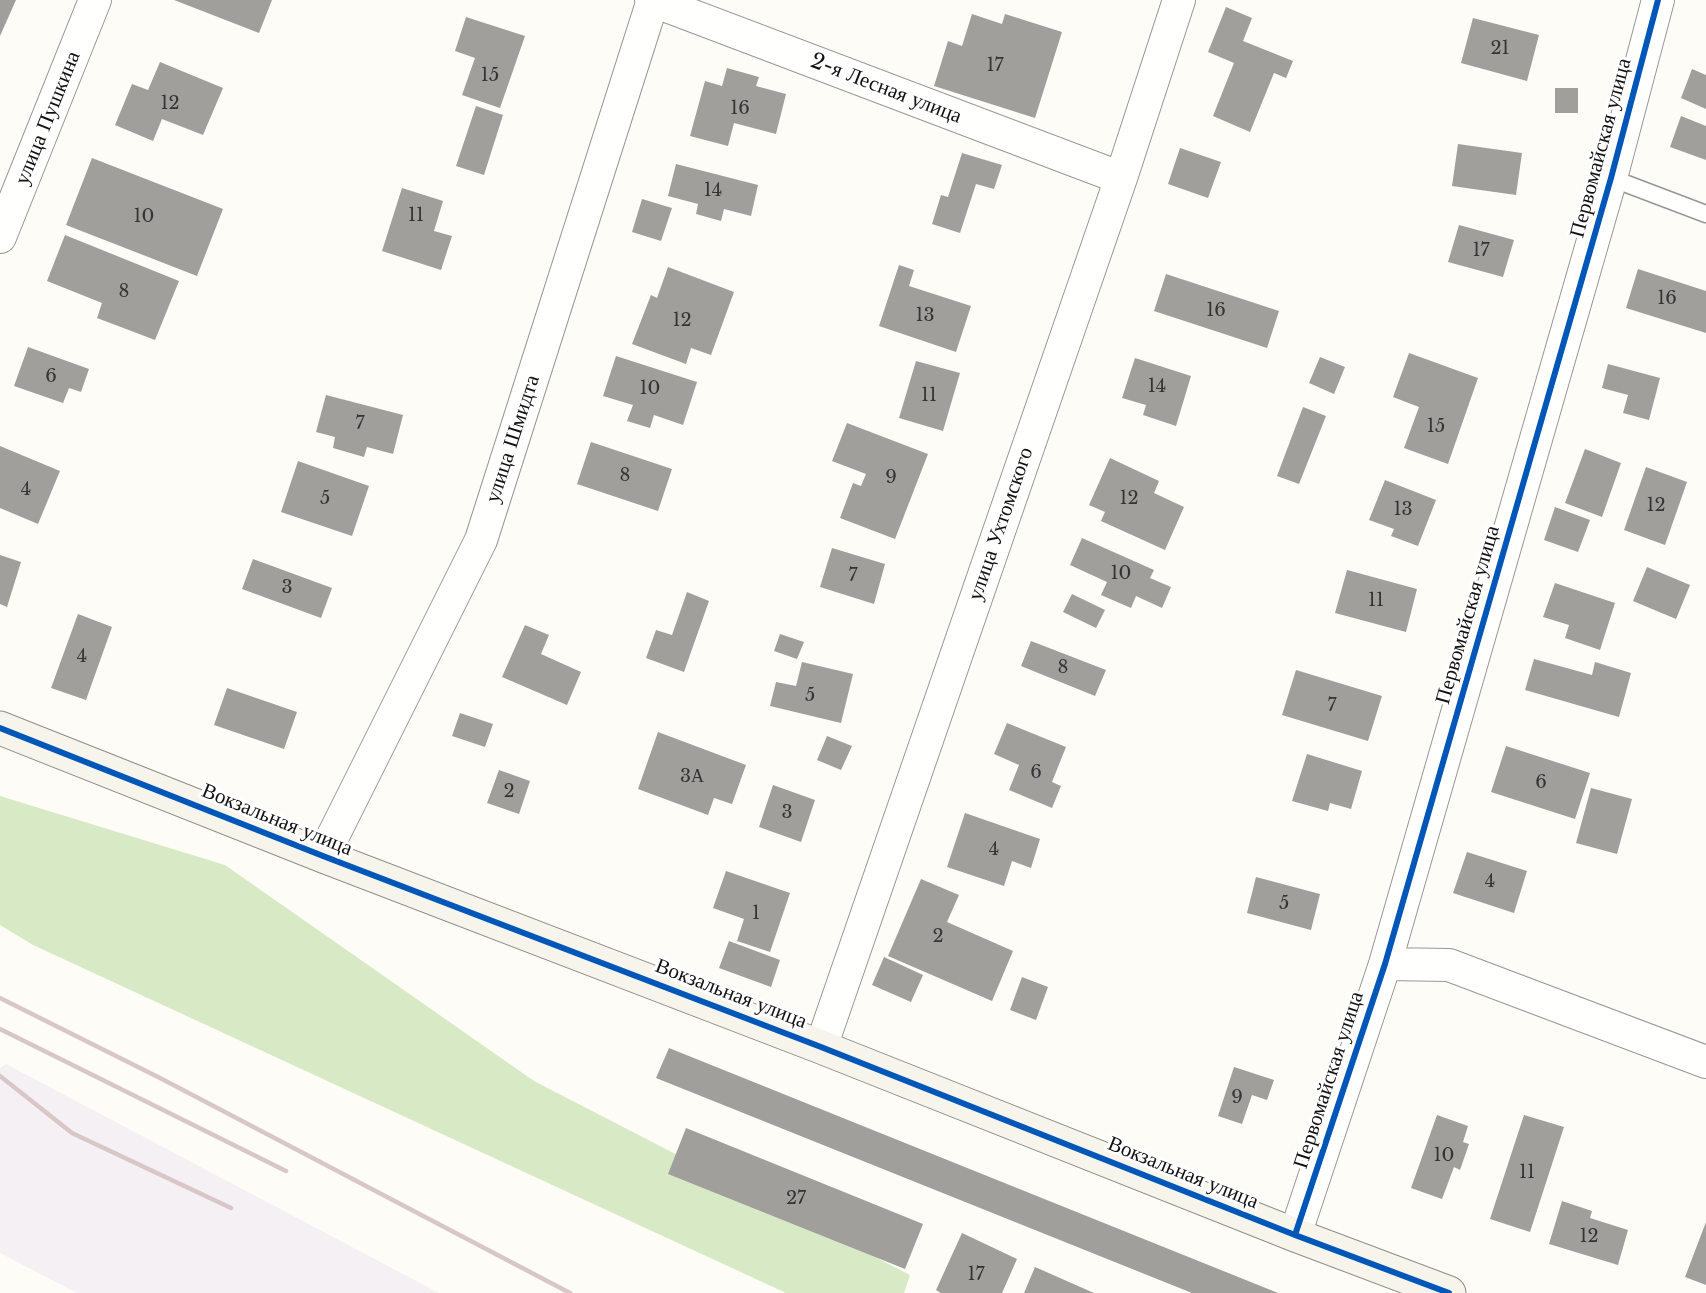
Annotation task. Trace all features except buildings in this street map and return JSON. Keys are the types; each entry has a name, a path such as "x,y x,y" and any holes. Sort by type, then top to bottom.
{"street":[{"name":"улица Пушкина","path":"0,237 95,0"},
{"name":"2-я Лесная улица","path":"652,0 1121,178"},
{"name":"улица Шмидта","path":"323,856 481,540 652,0"},
{"name":"улица Ухтомского","path":"821,1047 1121,178 1179,0"},
{"name":"Первомайская улица","path":"1295,1235 1385,964 1611,178 1658,0"},
{"name":"Вокзальная улица","path":"0,728 323,856 821,1047 1295,1235 1449,1293"},
{"path":"1385,964 1449,965 1706,1062"}],"lane":[{"path":"1611,178 1706,214"}],"shaded area":[{"path":"6,1064 439,1293 77,1293 0,1253 0,1068"}],"green space":[{"path":"0,796 225,865 534,1081 910,1275 904,1293 786,1293 33,945 0,925"}],"railway":[{"path":"0,998 162,1079 570,1293"},
{"path":"0,1029 286,1171"},
{"path":"0,1076 72,1133 231,1208"}],"cycle path":[{"path":"1295,1235 1385,964 1611,178 1658,0"},
{"path":"0,728 323,856 821,1047 1295,1235 1449,1293"}]}
